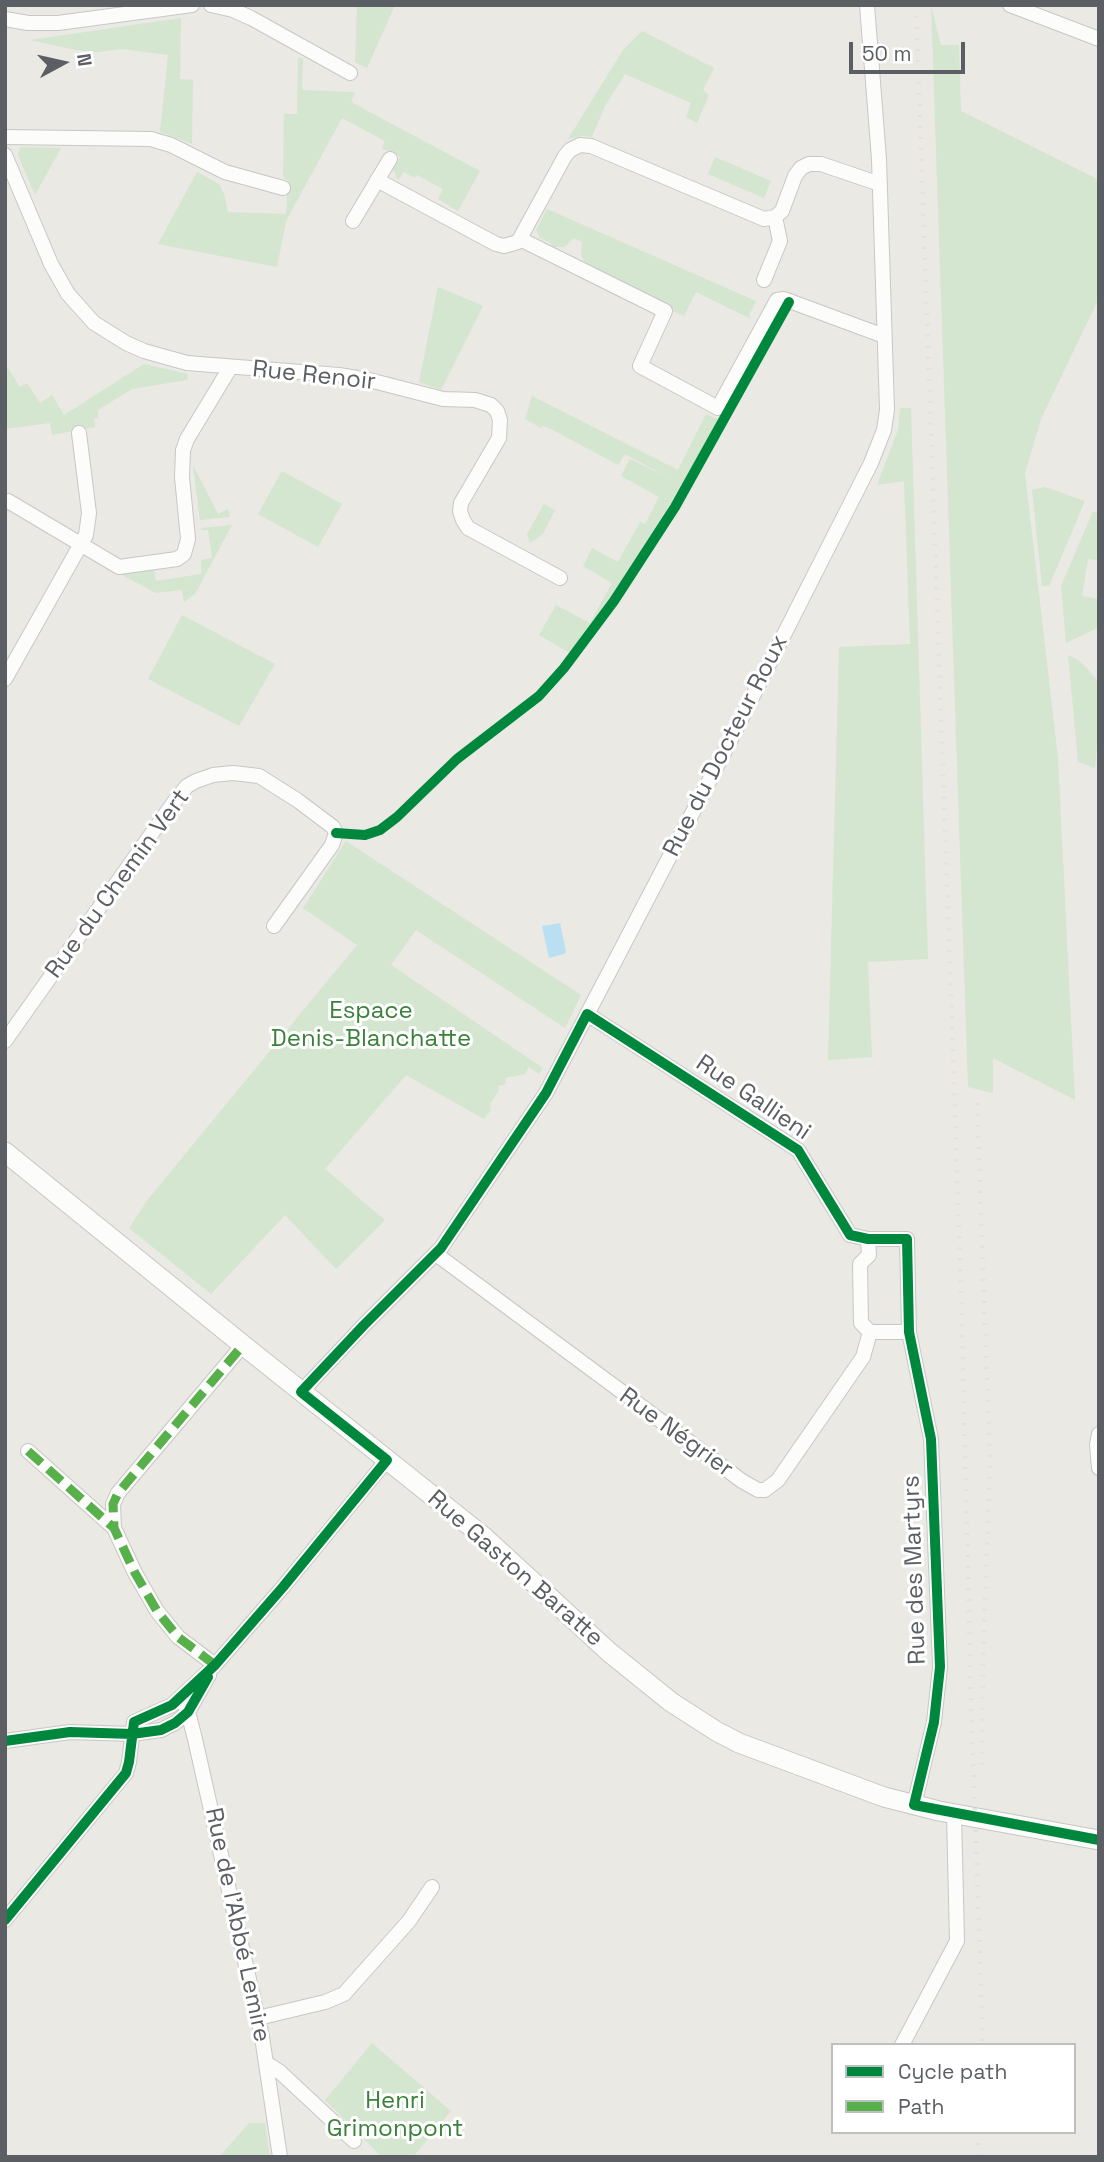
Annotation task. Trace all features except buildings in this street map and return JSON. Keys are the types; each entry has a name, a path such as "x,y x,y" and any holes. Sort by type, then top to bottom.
{"street":[{"path":"5,19 28,23 58,23 192,5"},
{"path":"211,5 251,18 350,73"},
{"name":"Rue du Docteur Roux","path":"301,1392 436,1254 546,1093 729,743 871,463 886,422 880,184 867,5"},
{"path":"1010,5 1098,37"},
{"path":"5,137 151,139 171,145 225,172 283,188"},
{"path":"377,180 496,244 512,245 520,239 565,156 572,148 583,145 591,146 759,219 775,217 782,211 798,172 809,164 821,164 880,184"},
{"name":"Rue Renoir","path":"5,155 60,280 77,305 94,323 110,334 144,351 187,363 339,375 443,399 475,400 491,405 500,420 499,438 461,503 463,520 468,528 560,578"},
{"path":"353,221 390,159"},
{"path":"764,280 780,241 775,217"},
{"path":"520,239 665,311 640,366 718,408 777,300 784,299 884,336"},
{"path":"8,501 119,567 177,559 184,554 188,539 181,477 183,450 230,368"},
{"path":"5,679 81,545 89,523 79,433"},
{"name":"Rue du Chemin Vert","path":"5,1041 174,802 187,786 196,781 213,775 233,773 259,776 332,827 335,833 332,845 274,926"},
{"name":"Rue Gallieni","path":"587,1014 798,1150 846,1230 855,1238 868,1239"},
{"name":"Rue Gaston Baratte","path":"5,1152 484,1537 609,1652 682,1709 739,1743 873,1793 954,1814 1099,1840"},
{"path":"868,1239 869,1255 860,1264 861,1324 870,1332 909,1332"},
{"name":"Rue des Martyrs","path":"868,1239 907,1239 909,1332 930,1430 940,1667 934,1722 914,1805"},
{"name":"Rue Négrier","path":"436,1254 731,1473 758,1490 765,1490 778,1480 863,1357 870,1332"},
{"path":"209,1660 178,1637 157,1611 114,1528 113,1504 118,1493 243,1345"},
{"path":"1099,1434 1099,1468"},
{"path":"28,1451 114,1528"},
{"path":"5,1920 125,1773 136,1720 163,1710 181,1697 209,1660 284,1587 387,1460"},
{"path":"5,1741 70,1732 132,1734 162,1730 188,1712 209,1660"},
{"name":"Rue de l'Abbé Lemire","path":"181,1697 188,1712 258,2018 280,2157"},
{"path":"903,2043 957,1941 954,1814"},
{"path":"258,2018 326,2002 344,1993 409,1921 432,1887"},
{"path":"266,2063 280,2072 354,2141"}],"green space":[{"path":"357,5 395,5 367,68 355,62"},
{"path":"931,5 941,45 959,45 961,111 1099,180 1099,298 1041,419 1025,473 1058,758 1075,1100 993,1058 993,1093 968,1087"},
{"path":"181,18 180,79 193,80 192,144 160,132 168,55 122,49 98,52 76,50 30,40"},
{"path":"642,31 714,68 703,90 709,95 697,123 686,117 691,103 625,74 605,106 592,137 568,139 623,50"},
{"path":"298,57 303,59 302,90 355,92 351,102 480,171 458,211 438,199 443,189 417,175 414,178 404,172 398,180 393,169 400,157 382,148 385,141 342,118 286,221 277,267 158,244 197,172 219,184 228,212 286,214 288,180 283,177 284,114 297,114"},
{"path":"20,147 61,148 35,195 18,155"},
{"path":"715,157 771,181 764,198 708,174"},
{"path":"547,209 756,301 749,315 751,319 696,292 684,316 586,265 581,255 582,242 574,238 564,247 551,247 551,243 540,238 536,230"},
{"path":"438,287 483,306 441,390 419,382"},
{"path":"144,364 188,374 187,380 132,389 98,410 98,418 94,419 95,427 52,435 50,423 5,429 5,370 8,368 20,387 27,383 40,403 52,395 64,415"},
{"path":"532,396 678,470 706,414 719,420 687,486 682,485 619,587 570,653 539,635 556,605 590,623 612,583 583,566 592,548 618,562 640,522 645,524 659,497 621,476 630,459 671,479 625,454 618,465 551,429 543,426 541,428 525,419"},
{"path":"900,408 911,408 928,959 868,962 872,1057 828,1060 839,647 910,644 904,481 877,485 898,430"},
{"path":"193,465 218,514 228,509 230,517 200,520"},
{"path":"282,471 342,504 318,547 258,514"},
{"path":"1045,487 1085,501 1049,586 1042,586 1032,490"},
{"path":"544,504 555,510 543,534 530,543 527,534"},
{"path":"1093,511 1099,514 1099,560 1088,559 1082,596 1099,599 1099,627 1066,643 1061,586"},
{"path":"232,525 195,594 184,602 182,590 156,593 118,573 154,570 156,581 201,574 201,560 212,558 208,530 201,528"},
{"path":"182,615 275,664 239,726 148,679"},
{"path":"1068,655 1080,661 1099,682 1095,768 1078,762"},
{"name":"Espace Denis-Blanchatte","path":"346,841 581,995 565,1028 416,930 391,965 543,1068 539,1074 529,1067 525,1074 505,1078 506,1084 498,1086 499,1090 490,1104 491,1110 484,1119 406,1075 325,1169 385,1220 336,1269 285,1215 211,1294 129,1228 149,1198 357,945 303,908"},
{"name":"Henri Grimonpont","path":"372,2043 451,2111 413,2157 382,2157 325,2100"},
{"path":"249,2123 265,2123 270,2157 219,2157"}],"water":[{"path":"560,923 566,952 549,958 542,926"}],"railway":[{"path":"916,5 961,1283 971,1703 983,2043"},
{"path":"977,1103 990,1460 982,1768"},
{"path":"978,2134 979,2157"}],"marked path":[{"path":"215,1665 178,1637 157,1611 114,1528 113,1504 118,1493 243,1345"},
{"path":"28,1451 114,1528"}],"cycle path":[{"path":"336,833 365,835 380,830 457,759 539,696 564,668 614,601 675,507 789,302"},
{"path":"5,1920 126,1773 134,1722 172,1705 215,1665 387,1460 301,1392 441,1248 546,1093 587,1014 798,1150 850,1235 868,1239 907,1239 909,1332 931,1439 940,1667 934,1722 914,1805 1099,1840"},
{"path":"5,1741 70,1732 132,1734 161,1730 188,1712 208,1677"}]}
